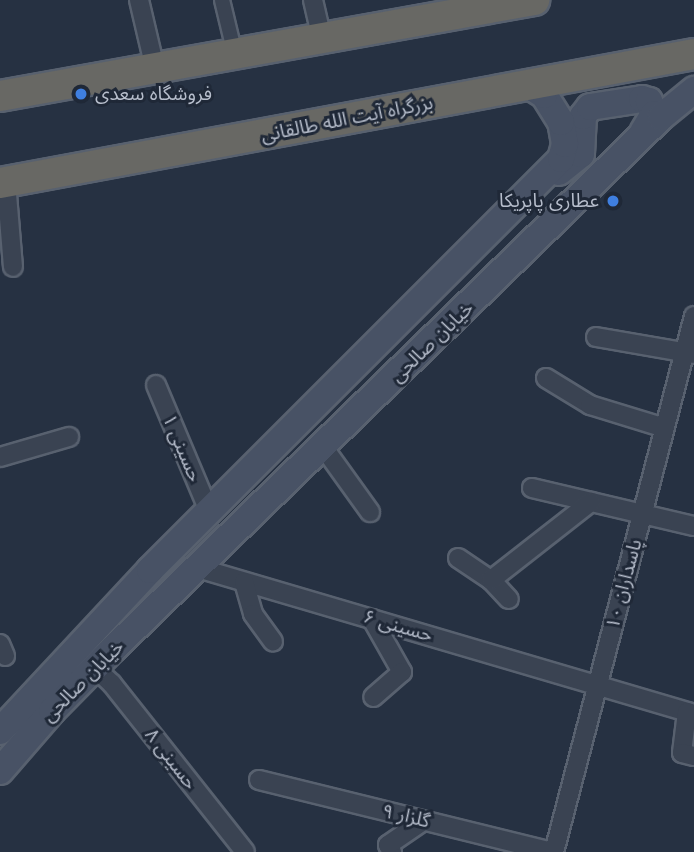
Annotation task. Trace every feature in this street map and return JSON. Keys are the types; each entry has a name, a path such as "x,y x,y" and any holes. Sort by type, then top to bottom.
{"highway":[{"path":"0,96 322,38 463,6 534,0"},
{"name":"بزرگراه آیت الله طالقانی","path":"3,183 694,54"}],"main road":[{"name":"خیابان صالحی","path":"150,570 561,159 565,144 557,112 544,95 528,85"},
{"name":"خیابان صالحی","path":"171,595 640,137 694,90"},
{"path":"528,192 571,165 581,154 583,116 590,107 642,99 649,101 654,114 640,137"},
{"name":"خيابان صالحی","path":"0,731 150,570"},
{"name":"خيابان صالحی","path":"0,771 52,711 171,595"}],"street":[{"path":"139,0 155,68"},
{"path":"222,0 234,54"},
{"path":"313,0 322,38"},
{"path":"3,183 13,267"},
{"name":"پاسداران ١٠","path":"553,852 665,428 690,353 694,316"},
{"path":"596,337 690,353"},
{"path":"546,378 590,405 665,428"},
{"name":"حسینی ۱","path":"156,385 209,511"},
{"path":"0,457 69,437"},
{"path":"324,448 370,512"},
{"path":"532,488 694,526"},
{"path":"491,580 591,502"},
{"path":"458,558 491,580 509,599"},
{"name":"حسینی ۶","path":"198,568 691,713"},
{"path":"244,582 253,614 272,642"},
{"path":"372,619 402,673 373,696"},
{"name":"حسینی ۸","path":"95,668 112,684 245,852"},
{"path":"691,713 682,752 694,756"},
{"name":"گلزار ٩","path":"259,780 553,852"},
{"path":"392,852 388,845 424,821"}],"place":[{"name":"فروشگاه سعدی","path":"81,94"},
{"name":"عطاری پاپریکا","path":"613,201"}]}
